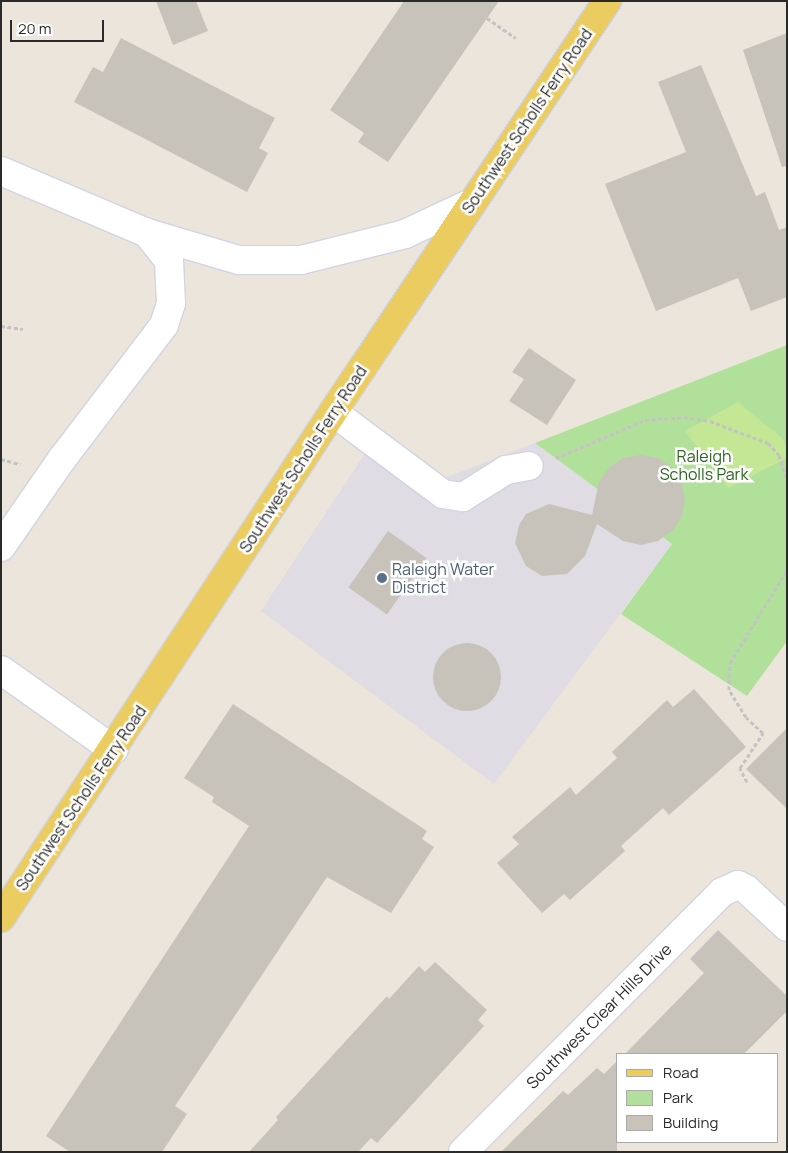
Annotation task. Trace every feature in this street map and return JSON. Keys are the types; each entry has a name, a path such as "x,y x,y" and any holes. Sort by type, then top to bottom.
{"main road":[{"name":"Southwest Scholls Ferry Road","path":"1,918 114,750 333,412 607,1"}],"street":[{"path":"1,171 147,233 239,260 300,260 405,234 473,202"},
{"path":"1,547 62,459 164,325 171,302 169,261 147,233"},
{"path":"333,412 443,494 463,497 506,470 529,466"},
{"path":"1,670 114,750"},
{"name":"Southwest Clear Hills Drive","path":"463,1152 722,892 738,885 753,894 787,927"}],"path":[{"path":"488,18 516,38"},
{"path":"1,326 23,329"},
{"path":"529,466 568,454 645,420 684,417 710,421 768,443 779,455 787,480"},
{"path":"1,459 20,464"},
{"path":"747,782 740,768 763,733 746,717 729,690 730,662 787,570"}],"shaded area":[{"path":"378,434 440,480 535,443 672,544 494,784 261,611"}],"green space":[{"name":"Raleigh Scholls Park","path":"787,345 787,641 747,696 621,614 672,544 535,443"},
{"path":"738,402 782,438 787,447 787,458 728,488 685,431"}],"building":[{"path":"156,1 196,1 208,31 173,45"},
{"path":"404,1 499,1 388,162 358,142 364,133 330,110"},
{"path":"787,33 787,166 782,167 743,50"},
{"path":"121,38 275,118 259,148 268,153 247,192 74,102 93,67 103,72"},
{"path":"701,65 756,196 765,192 779,230 787,227 787,297 751,311 738,278 656,311 605,184 686,152 658,82"},
{"path":"529,348 576,380 547,425 509,401 524,379 512,372"},
{"path":"641,455 658,458 672,468 682,483 685,500 682,517 672,531 658,541 641,545 623,541 597,524 585,556 567,574 542,576 526,566 515,543 519,525 526,514 549,504 592,515 599,482 609,468 623,458"},
{"name":"Raleigh Water District","path":"388,531 427,558 387,614 348,588"},
{"path":"467,643 480,646 491,653 498,664 501,677 498,690 491,701 480,708 467,711 454,708 443,701 436,690 433,677 436,664 443,653 454,646"},
{"path":"694,689 746,747 669,815 663,808 621,846 625,851 570,900 564,894 542,913 497,863 519,844 512,837 570,787 576,795 617,758 612,752 667,700 673,707"},
{"path":"233,704 427,831 422,839 434,847 391,913 327,877 175,1106 187,1114 162,1152 70,1152 46,1136 249,826 212,802 214,797 184,778"},
{"path":"787,728 787,809 746,769"},
{"path":"718,930 787,996 787,1011 745,1053 626,1053 704,973 690,959"},
{"path":"435,962 487,1010 478,1020 484,1026 377,1143 371,1138 358,1152 249,1152 278,1120 276,1117 387,996 389,999 419,966 425,972"},
{"path":"616,1062 617,1152 501,1152 563,1091 568,1095 597,1068 604,1074"}],"place":[{"name":"Raleigh Water District","path":"382,578"}]}
